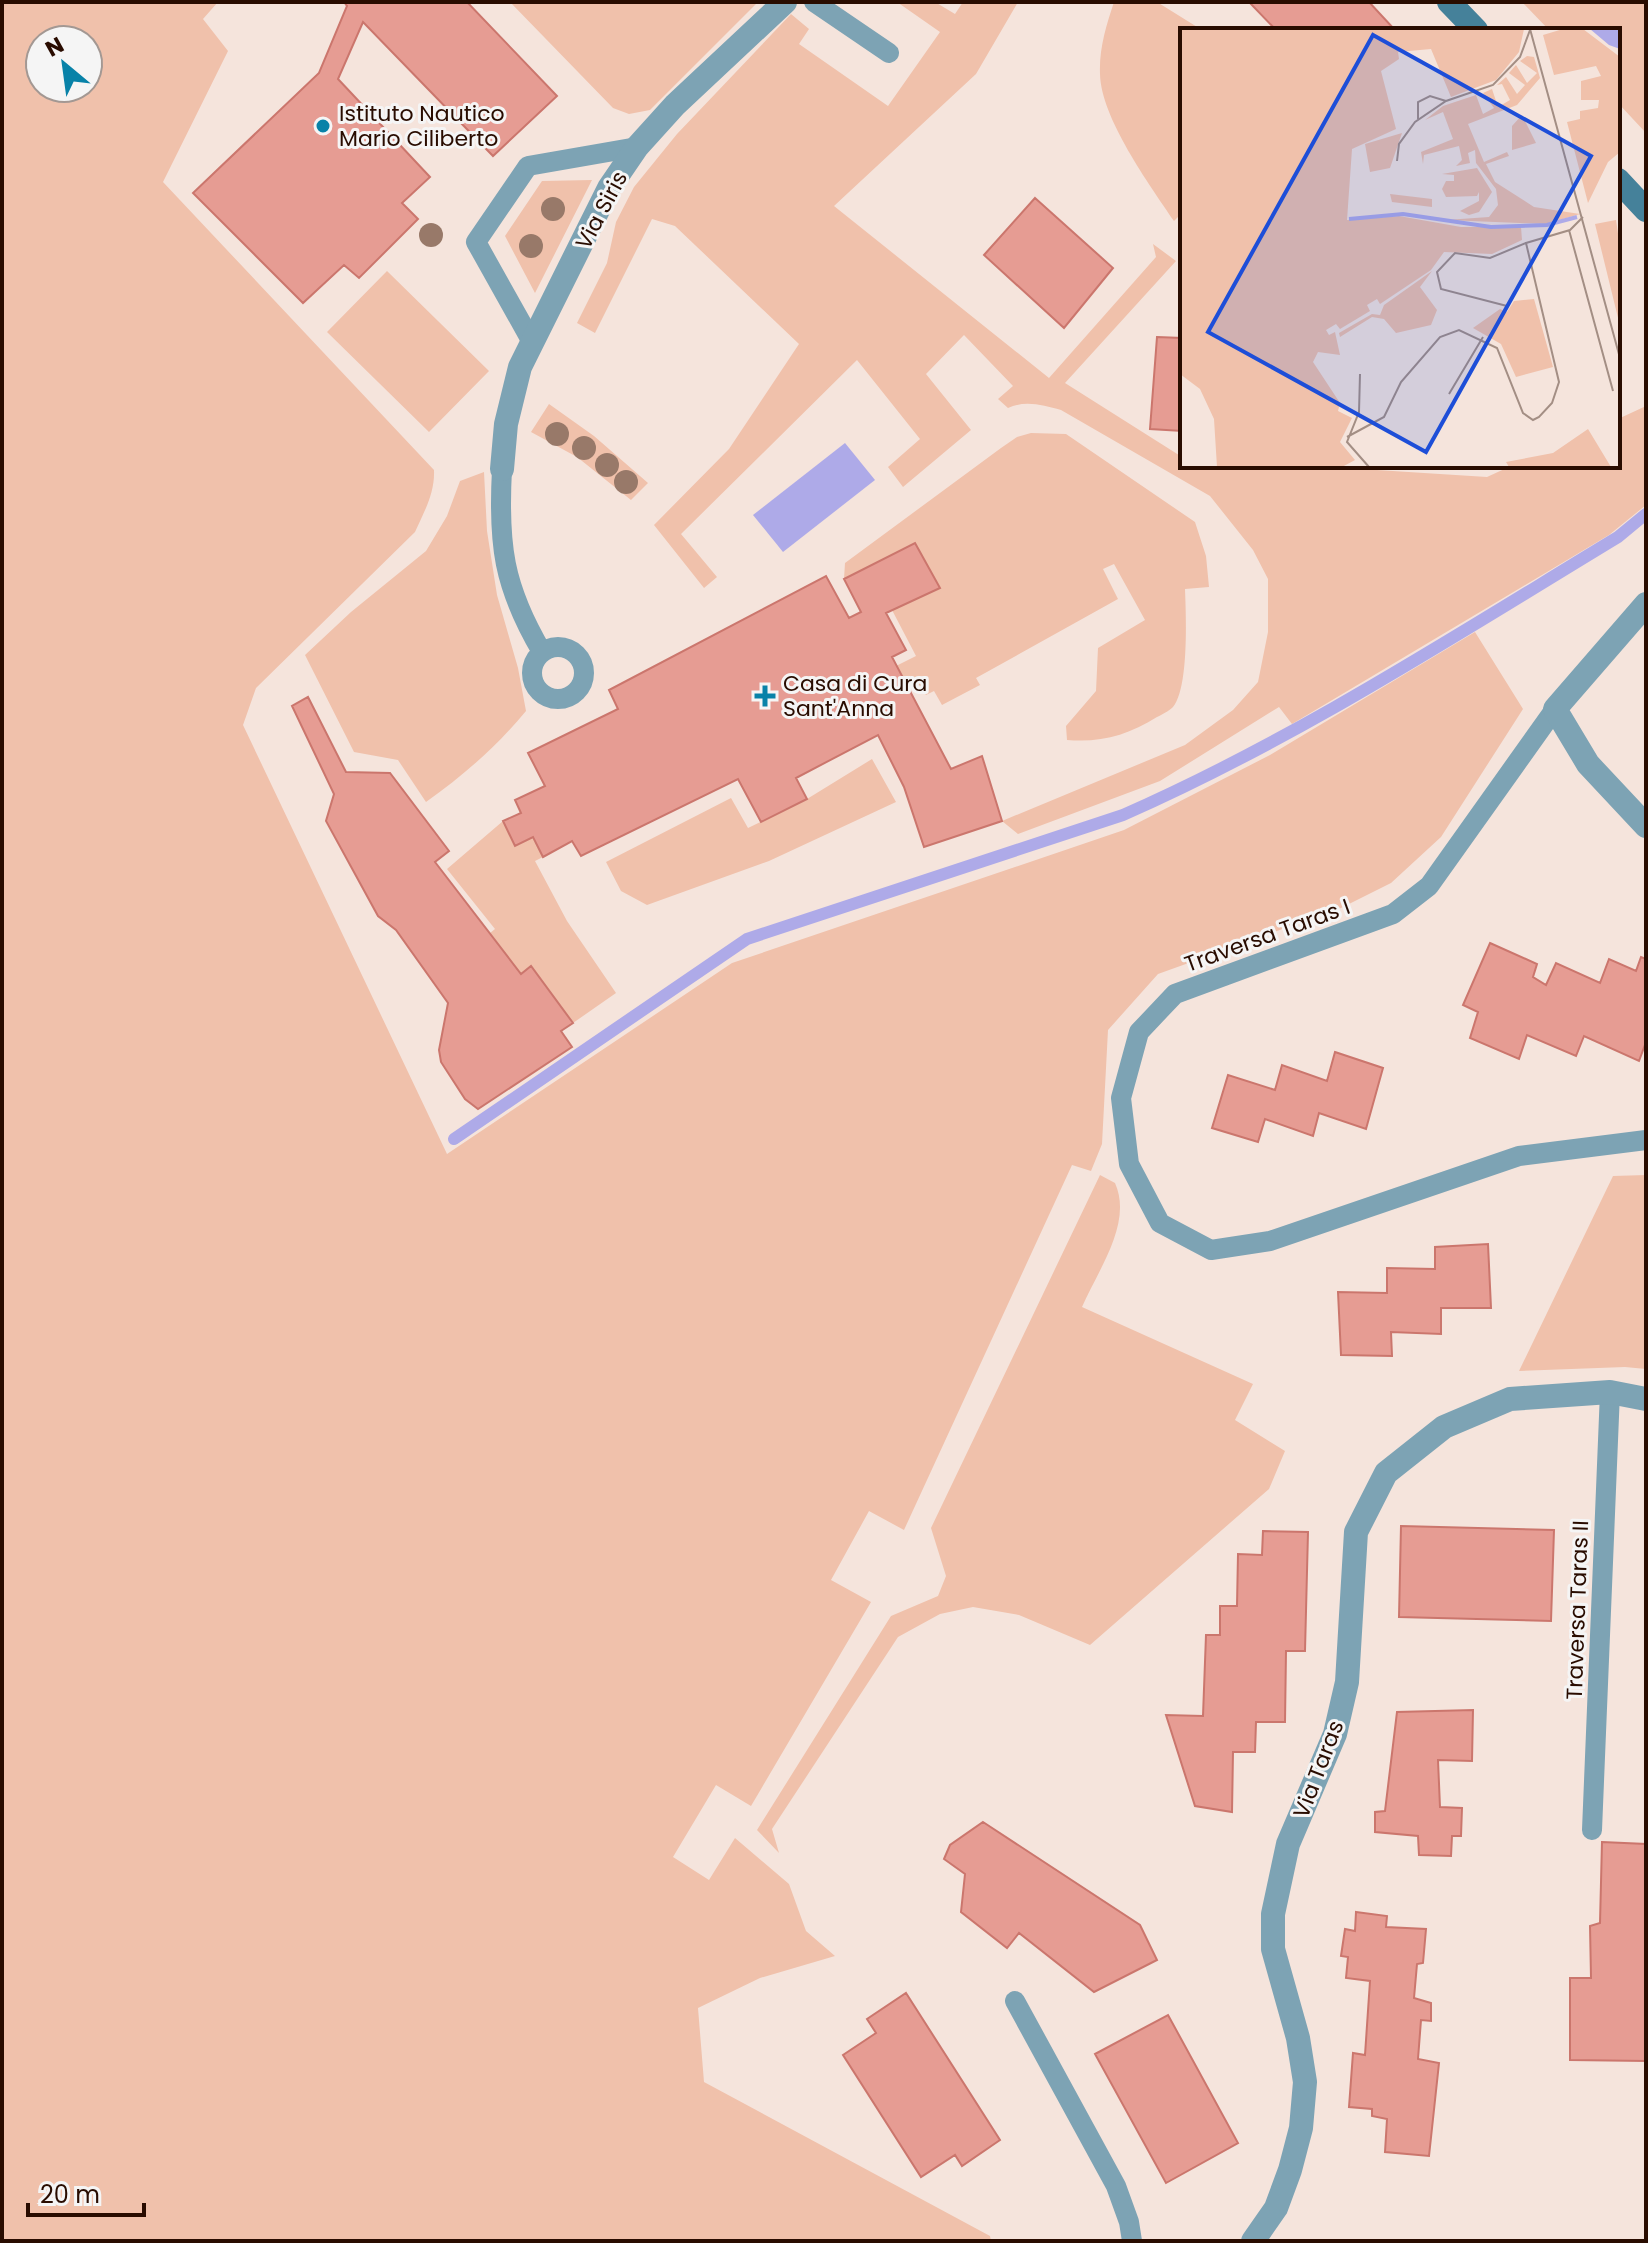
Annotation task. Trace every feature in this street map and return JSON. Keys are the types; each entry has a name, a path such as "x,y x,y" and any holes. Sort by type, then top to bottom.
{"street":[{"name":"Via Siris","path":"502,469 509,409 520,367 609,188 637,147 675,105 785,2"},
{"path":"1449,2 1474,28"},
{"path":"1620,182 1646,210"},
{"path":"1646,604 1555,709 1588,764 1646,826"},
{"name":"Via Taras","path":"1253,2241 1276,2208 1301,2128 1305,2082 1298,2038 1273,1949 1273,1914 1288,1844 1335,1734 1344,1695 1356,1532 1386,1473 1444,1427 1510,1399 1610,1392 1646,1399"}],"lane":[{"path":"814,2 889,53"},
{"path":"532,342 476,242 528,166 637,147"},
{"path":"502,469 502,548 510,586 522,617 542,652"},
{"name":"Traversa Taras I","path":"1555,709 1429,886 1393,914 1175,994 1139,1032 1121,1098 1129,1164 1160,1223 1211,1250 1270,1241 1519,1156 1646,1140"},
{"name":"Traversa Taras II","path":"1592,1830 1610,1392"},
{"path":"1015,2001 1116,2186 1129,2222 1132,2241"}],"shaded area":[{"path":"2,2 218,2 203,19 228,51 163,182 434,470 431,494 415,532 256,688 243,725 447,1154 732,963 1124,830 1270,755 1475,632 1523,709 1441,837 1391,883 1341,908 1158,974 1108,1030 1102,1144 1091,1171 1072,1165 904,1530 869,1511 831,1580 871,1602 751,1806 716,1785 673,1857 709,1880 735,1838 789,1884 806,1931 835,1956 760,1978 698,2008 704,2082 990,2236 991,2241 2,2241"},
{"path":"510,2 758,2 650,110 629,114 613,108"},
{"path":"897,2 935,2 955,14 963,2 1018,2 976,74 834,206 1049,378 1156,257 1153,244 1176,261 1065,383 1180,456 1180,468 1345,468 1487,477 1507,468 1620,468 1620,418 1646,406 1646,505 1609,535 1292,724 1279,707 1160,781 1018,834 1002,821 1185,745 1233,710 1258,682 1268,632 1268,579 1253,550 1210,496 1061,410 1027,404 1008,408 998,399 1013,386 964,335 926,374 971,430 903,487 888,467 920,439 857,360 681,534 717,577 704,588 654,525 729,449 799,344 675,226 652,219 595,333 577,323 607,263 616,222 634,187 677,134 791,14 809,29 799,44 888,106 940,32"},
{"path":"1114,2 1157,2 1199,28 1180,28 1180,215 1174,221 1128,150 1108,110 1100,74 1106,29"},
{"path":"1522,2 1646,2 1646,133 1620,105 1620,28 1547,28"},
{"path":"592,180 535,293 505,236 542,181"},
{"path":"387,271 489,371 429,432 327,332"},
{"path":"549,404 594,436 648,483 631,500 577,457 531,432"},
{"path":"1031,433 1066,434 1195,522 1206,556 1209,587 1185,589 1185,651 1178,698 1165,713 1114,736 1067,740 1066,726 1096,691 1098,648 1145,620 1114,564 1103,569 1118,599 976,678 980,685 942,705 934,691 926,695 918,683 908,688 896,666 916,656 892,610 940,588 915,544 844,579 845,563 1001,448 1017,437"},
{"path":"845,443 875,480 783,552 753,515"},
{"path":"484,472 487,531 497,595 518,668 526,711 479,760 426,802 398,760 354,752 305,655 351,612 426,551 447,516 460,481"},
{"path":"872,759 896,802 769,861 647,905 621,891 606,862 731,798 748,828 807,799"},
{"path":"503,821 515,845 533,837 543,857 535,861 567,921 616,993 573,1023 531,966 521,974 490,933 495,929 447,869"},
{"path":"1100,1175 1115,1183 1120,1214 1111,1246 1082,1307 1253,1384 1235,1420 1285,1451 1269,1489 1090,1645 1019,1615 973,1607 940,1614 898,1637 772,1829 779,1853 757,1830 891,1616 938,1596 946,1576 931,1528"},
{"path":"1646,1175 1646,1369 1519,1371 1613,1176"}],"building":[{"name":"Istituto Nautico Mario Ciliberto","path":"344,2 467,2 557,96 493,156 363,22 338,79 430,177 402,203 418,219 359,278 344,265 303,303 193,193 319,73 347,6"},
{"path":"1249,2 1369,2 1393,28 1274,28"},
{"path":"1035,198 1113,268 1064,328 984,255"},
{"path":"1157,337 1180,338 1180,431 1150,429"},
{"path":"915,543 940,588 886,613 906,650 892,657 951,769 982,756 1002,821 924,847 904,787 878,735 796,778 807,799 761,822 738,779 581,856 572,841 543,857 533,837 515,846 503,821 521,813 515,800 545,786 528,753 618,709 609,690 826,576 849,618 861,612 844,579"},
{"path":"308,697 346,772 390,773 449,851 435,862 521,974 531,966 573,1023 561,1031 572,1047 478,1109 465,1099 441,1062 439,1050 448,1003 396,930 378,916 326,821 334,794 292,706"},
{"path":"1490,943 1537,964 1533,977 1546,985 1556,963 1600,983 1609,959 1636,971 1641,957 1646,959 1646,1042 1639,1061 1584,1036 1576,1056 1527,1035 1519,1059 1470,1038 1478,1012 1463,1005"},
{"path":"1335,1052 1383,1068 1366,1129 1319,1113 1313,1136 1265,1119 1258,1142 1212,1128 1228,1075 1275,1090 1282,1065 1327,1081"},
{"path":"1488,1244 1491,1308 1441,1308 1441,1334 1391,1332 1392,1356 1341,1355 1338,1292 1387,1293 1387,1268 1435,1269 1435,1247"},
{"path":"1401,1526 1554,1530 1551,1621 1399,1617"},
{"path":"1263,1531 1308,1532 1305,1651 1286,1651 1285,1722 1256,1722 1255,1752 1233,1752 1232,1812 1195,1806 1166,1715 1203,1716 1206,1635 1220,1635 1220,1606 1237,1606 1238,1554 1262,1555"},
{"path":"1473,1710 1472,1761 1438,1760 1440,1807 1462,1808 1461,1836 1452,1836 1451,1856 1419,1855 1418,1836 1375,1832 1375,1812 1385,1811 1397,1712"},
{"path":"983,1822 1140,1925 1157,1960 1094,1992 1019,1933 1007,1948 961,1912 965,1874 944,1859 950,1845"},
{"path":"1602,1842 1646,1844 1646,2061 1570,2060 1570,1978 1591,1978 1590,1926 1600,1923"},
{"path":"1356,1912 1387,1916 1386,1927 1426,1929 1423,1963 1417,1964 1414,1998 1431,2003 1431,2021 1421,2020 1418,2059 1439,2063 1429,2156 1385,2152 1387,2119 1372,2116 1372,2109 1349,2107 1353,2053 1365,2055 1370,1981 1346,1978 1348,1957 1341,1956 1345,1929 1355,1931"},
{"path":"906,1993 1000,2140 962,2166 955,2155 921,2177 843,2055 876,2033 867,2019"},
{"path":"1168,2015 1238,2143 1166,2183 1095,2054"}],"waterway":[{"path":"454,1139 747,939 1123,815 1187,785 1313,719 1436,648 1618,537 1646,514"}],"place":[{"name":"Istituto Nautico Mario Ciliberto","path":"323,126"},
{"name":"Casa di Cura Sant'Anna","path":"765,696"}]}
